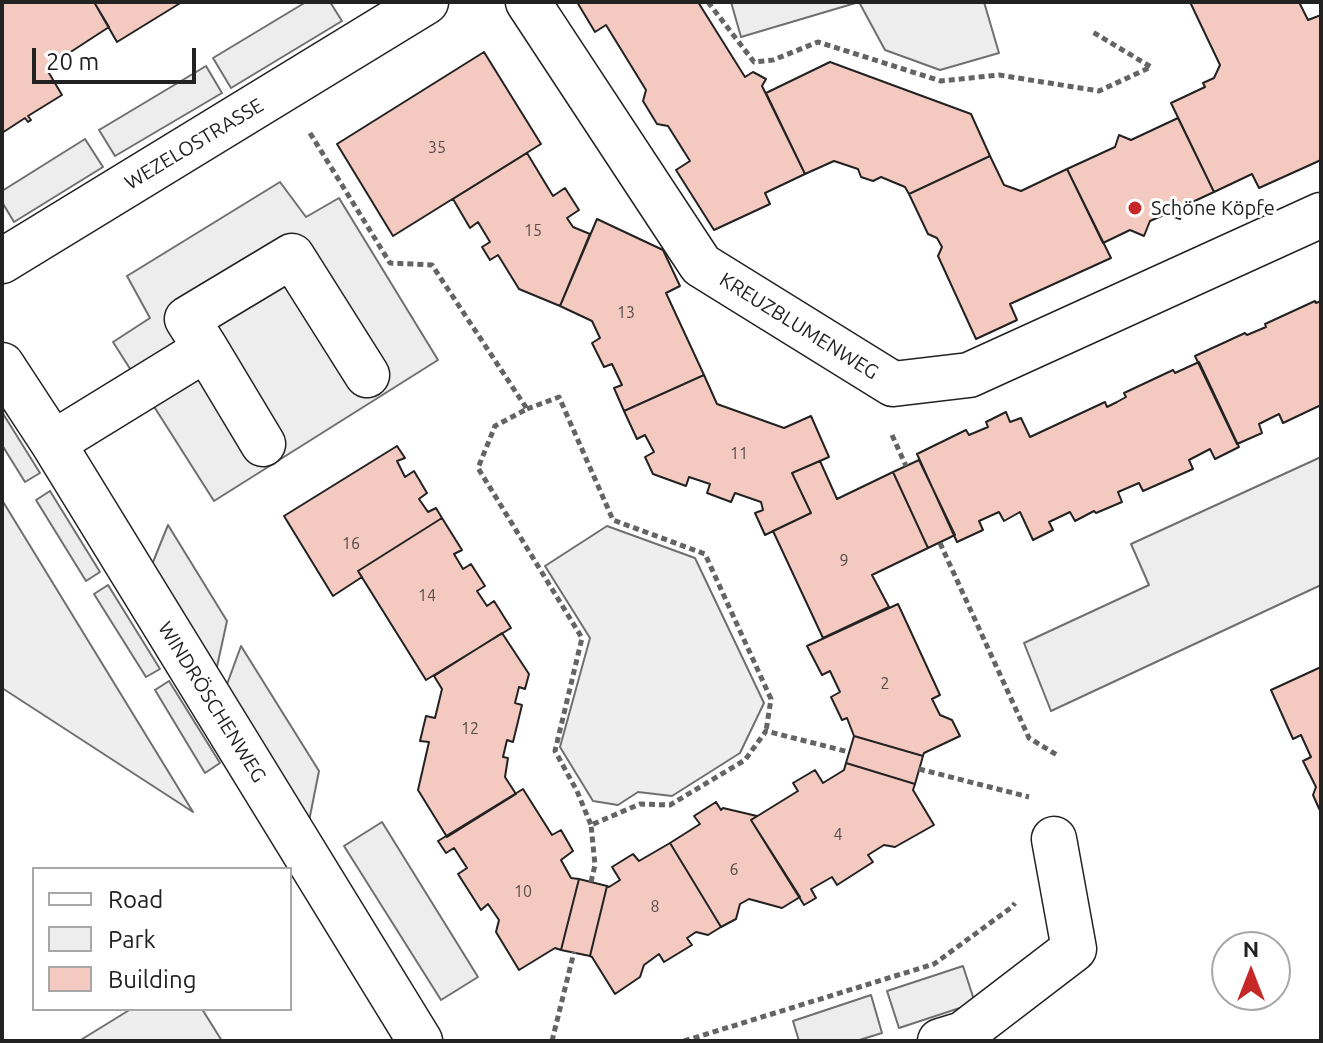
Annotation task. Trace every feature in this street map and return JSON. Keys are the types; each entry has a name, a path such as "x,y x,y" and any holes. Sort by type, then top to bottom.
{"street":[{"name":"WEZELOSTRASSE","path":"2,261 426,2"},
{"name":"KREUZBLUMENWEG","path":"528,2 701,265 893,384 969,375 1321,215"},
{"path":"263,444 187,319 292,256 367,375"},
{"path":"53,443 206,349"},
{"name":"WINDRÖSCHENWEG","path":"2,365 420,1041"},
{"path":"940,1041 963,1034 1074,949 1048,820"}],"path":[{"path":"708,2 754,62 773,60 818,42 941,81 999,75 1099,91 1151,67 1091,31"},
{"path":"283,90 390,263 432,265 527,409"},
{"path":"591,825 640,804 670,805 745,760 766,731 771,699 705,554 613,520 559,397 495,426 478,468 582,638 555,751 591,825 595,865 591,882"},
{"path":"940,543 1029,738 1057,755"},
{"path":"766,731 849,752"},
{"path":"684,1041 934,964 1012,907 1048,820 919,769"},
{"path":"552,1041 574,952"}],"green space":[{"path":"2,500 193,812 2,688"},
{"path":"607,526 695,558 764,703 740,753 672,796 638,792 618,805 593,801 560,747 590,638 545,566"},
{"path":"128,1011 203,1011 222,1041 79,1041"}],"shaded area":[{"path":"306,2 330,2 342,21 231,88 213,58"},
{"path":"731,2 859,2 741,37"},
{"path":"859,2 984,2 999,53 940,70 885,50"},
{"path":"206,66 222,93 115,156 99,130"},
{"path":"85,139 103,167 14,222 2,202 2,191"},
{"path":"280,182 306,217 339,198 438,360 214,501 113,342 150,318 127,276"},
{"path":"2,412 40,473 25,482 2,445"},
{"path":"1321,457 1321,585 1051,711 1024,643 1149,585 1131,544"},
{"path":"50,491 100,572 86,581 36,500"},
{"path":"168,525 227,621 216,671 151,567"},
{"path":"108,585 160,669 146,677 94,594"},
{"path":"241,646 319,771 309,821 226,687"},
{"path":"169,681 220,763 205,773 155,690"},
{"path":"382,822 478,977 441,1000 344,846"},
{"path":"963,966 975,1003 899,1028 887,991"},
{"path":"871,995 882,1033 856,1041 799,1041 793,1021"}],"building":[{"path":"2,2 94,2 109,27 46,68 62,95 28,116 31,120 28,122 25,118 2,133"},
{"path":"94,2 182,2 117,42"},
{"path":"577,2 698,2 745,77 753,72 766,79 762,86 805,174 765,193 770,204 714,230 676,170 690,161 668,126 657,124 643,101 646,90 606,25 595,32"},
{"path":"1190,2 1299,2 1308,20 1321,15 1321,160 1259,188 1252,174 1214,192 1171,103 1205,87 1203,83 1214,78 1220,65"},
{"path":"484,52 541,144 393,236 337,144"},
{"path":"830,62 971,114 990,156 909,194 905,187 881,177 873,181 861,177 858,169 834,161 805,174 766,93"},
{"path":"1178,118 1214,192 1186,205 1180,219 1166,214 1150,221 1144,236 1130,230 1103,243 1067,169 1115,147 1119,135 1131,140"},
{"path":"527,153 553,196 565,188 579,210 567,218 573,227 590,234 560,306 519,289 498,255 490,260 482,247 490,242 478,222 470,228 453,199"},
{"path":"990,156 1004,185 1021,191 1067,169 1111,258 1010,304 1017,320 976,339 938,256 942,247 937,238 928,234 909,194"},
{"path":"597,219 663,250 680,286 666,293 704,375 624,411 614,388 622,385 612,364 604,367 592,343 600,338 592,321 560,306"},
{"path":"1321,301 1321,405 1283,423 1279,414 1259,424 1262,433 1237,444 1195,356 1266,327 1265,324"},
{"path":"1199,362 1239,447 1215,459 1210,449 1189,460 1193,469 1143,491 1139,483 1118,492 1122,502 1096,513 1094,511 1075,521 1070,512 1049,522 1053,530 1033,540 1020,512 1004,521 999,512 979,521 983,530 957,542 917,454 966,430 969,435 988,427 986,422 1006,412 1010,422 1021,418 1030,437 1105,402 1107,407 1126,397 1124,393 1173,370 1175,373"},
{"path":"704,375 717,404 784,428 811,416 829,457 792,473 811,513 765,535 755,513 763,510 761,502 735,493 731,502 707,493 710,484 689,477 686,486 653,474 645,457 654,452 645,435 637,439 624,411"},
{"path":"397,446 405,458 397,461 405,477 414,471 427,493 419,499 428,512 436,508 442,518 358,571 362,577 333,596 284,516"},
{"path":"919,460 955,535 928,548 893,472"},
{"path":"820,461 837,499 893,472 928,548 872,575 889,607 823,638 773,531 811,513 792,473"},
{"path":"442,518 462,550 454,554 463,569 471,564 485,586 477,591 487,606 494,601 511,628 426,680 358,571"},
{"path":"898,604 940,695 932,699 940,715 952,720 960,736 923,756 854,736 847,718 842,720 831,697 840,692 830,671 822,675 807,646"},
{"path":"502,633 529,674 525,689 519,687 515,703 522,705 513,742 507,740 503,757 508,758 505,777 516,794 447,837 418,790 429,742 420,741 426,716 435,718 442,689 434,676"},
{"path":"1321,667 1321,813 1313,795 1316,787 1303,761 1311,757 1301,735 1293,739 1271,690"},
{"path":"854,736 923,756 915,784 846,763"},
{"path":"846,763 915,784 913,790 934,825 895,847 884,845 868,855 873,862 837,885 832,877 811,889 816,898 804,905 751,820 798,791 793,783 815,770 823,783 844,770"},
{"path":"523,789 552,835 561,830 573,851 561,860 571,878 579,879 561,950 555,948 519,970 496,932 499,920 488,904 481,910 458,874 467,868 454,848 446,853 438,841"},
{"path":"716,802 721,810 757,816 751,820 800,897 782,908 749,899 740,904 736,919 721,927 670,843 700,824 694,816"},
{"path":"670,843 721,927 708,935 696,932 687,938 692,945 664,962 659,954 644,965 640,977 615,994 590,956 607,886 620,880 612,867 633,854 639,861"},
{"path":"579,879 607,886 590,956 561,950"}],"place":[{"name":"Schöne Köpfe","path":"1135,208"}]}
